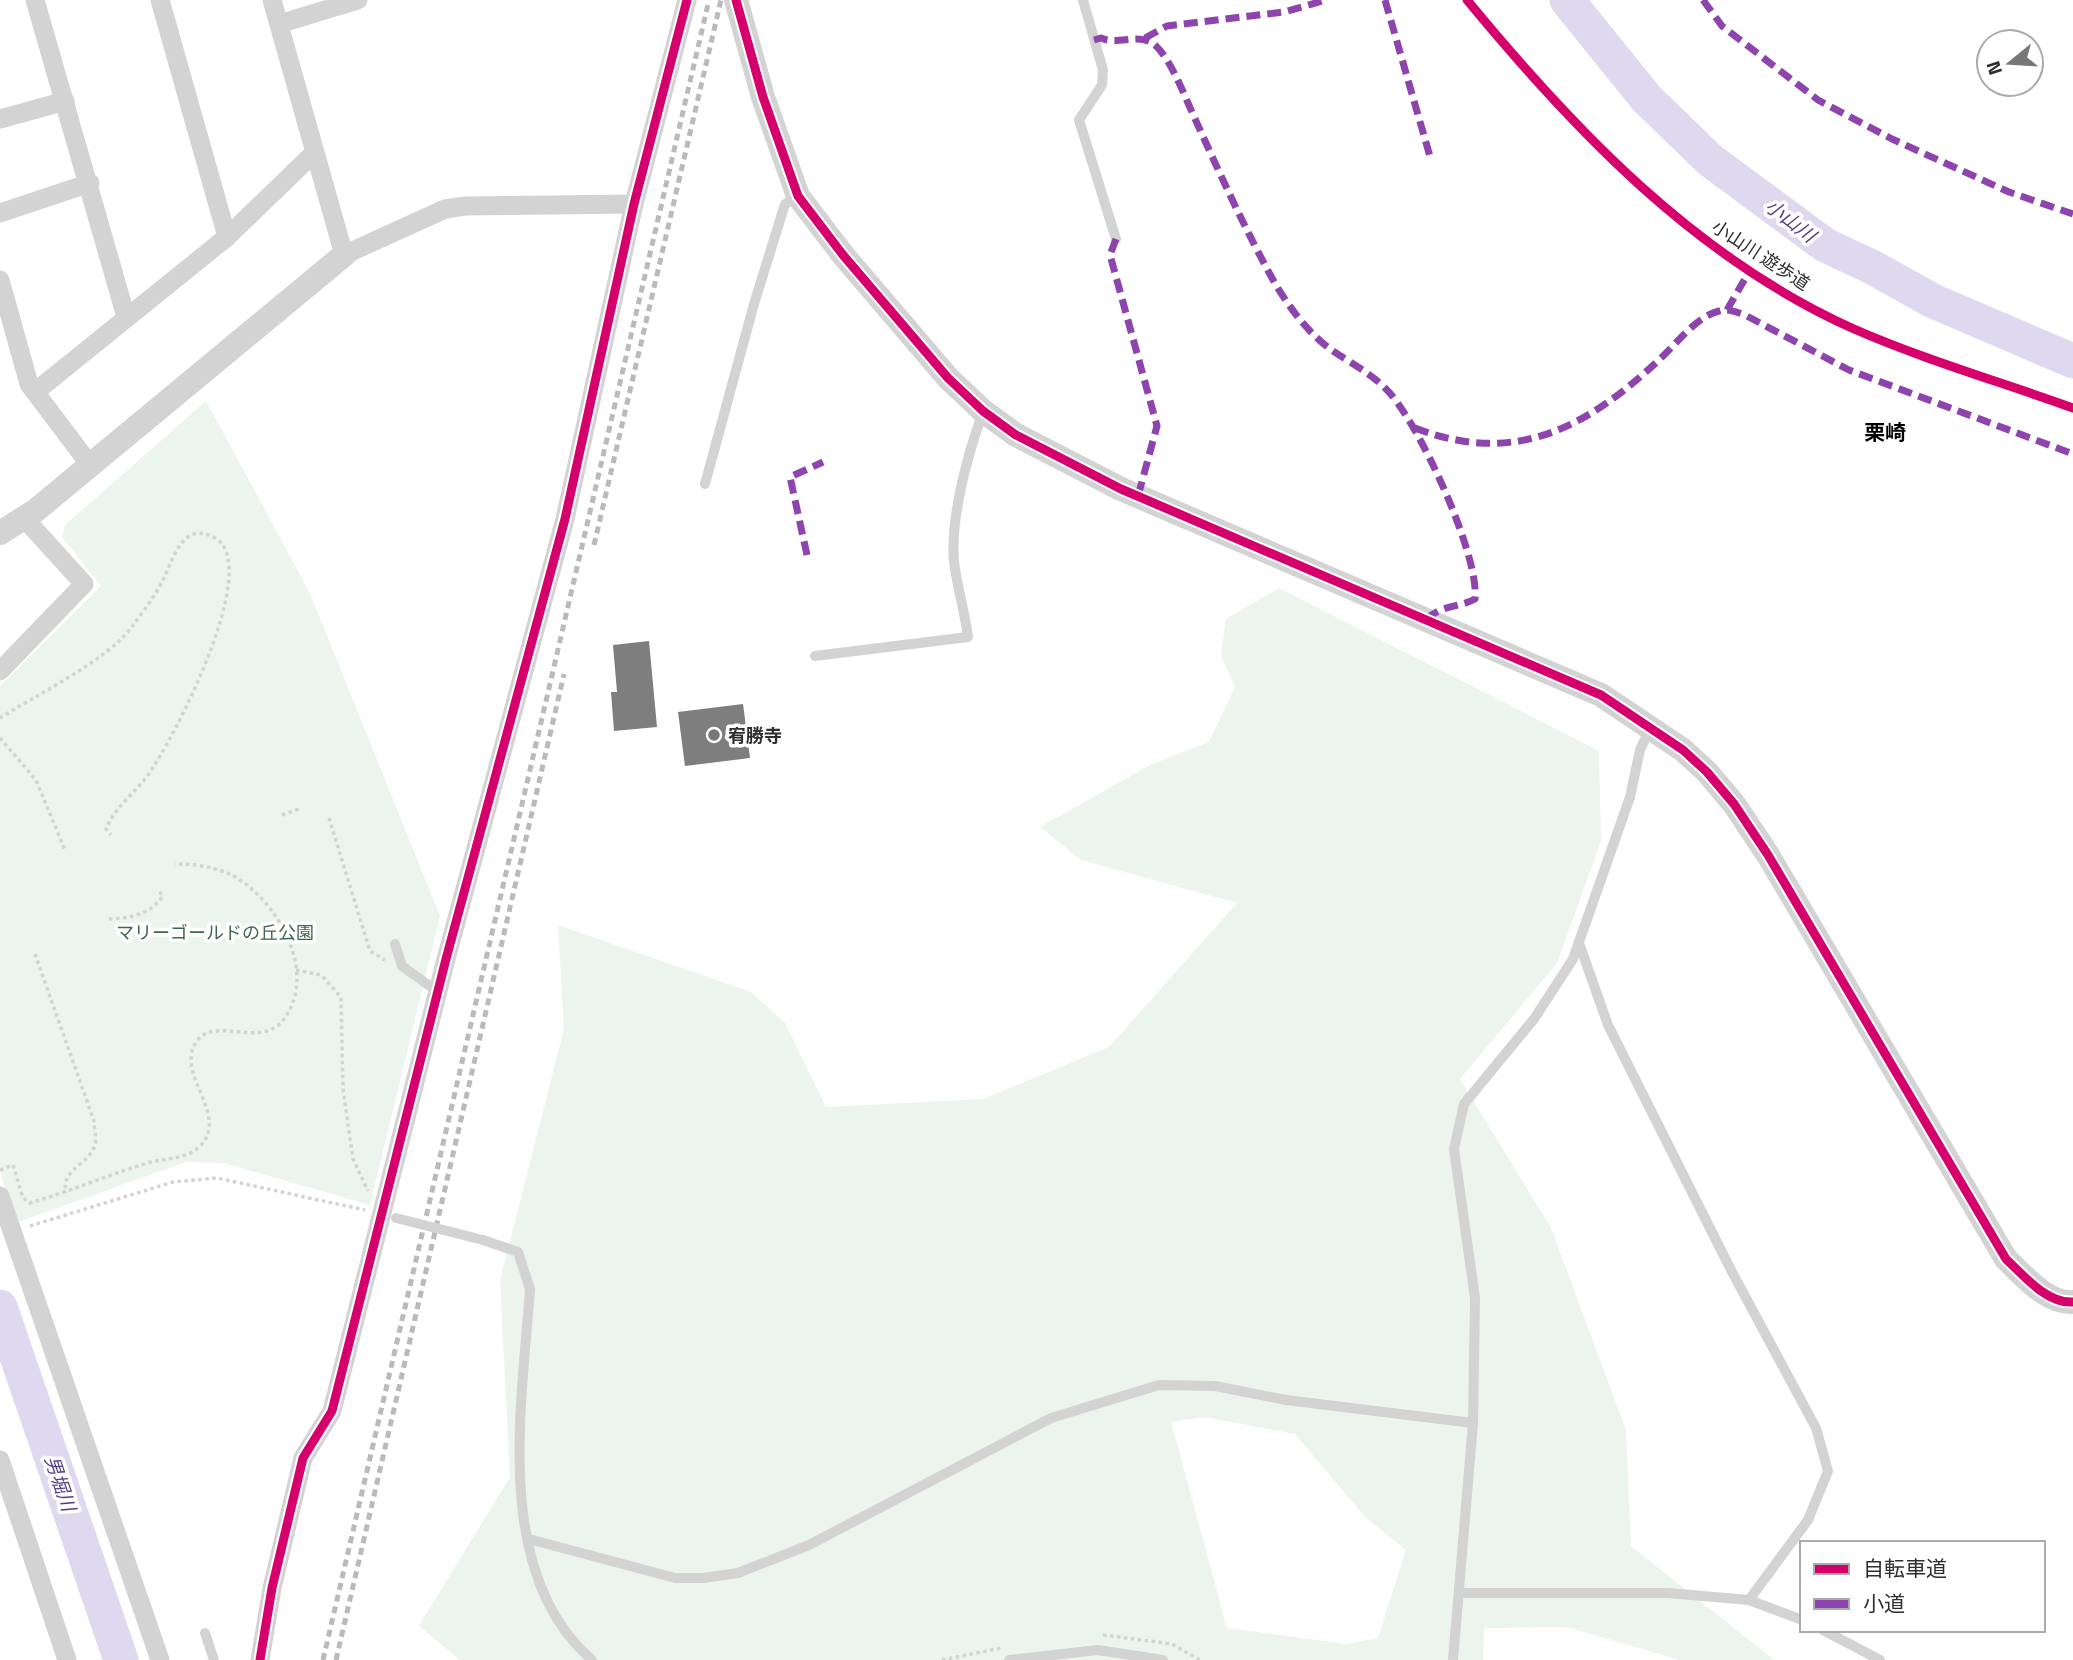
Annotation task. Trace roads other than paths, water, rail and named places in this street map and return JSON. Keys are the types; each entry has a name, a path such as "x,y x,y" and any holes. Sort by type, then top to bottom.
{"street":[{"path":"35,0 90,183 126,317"},
{"path":"160,0 227,237"},
{"path":"272,0 344,255"},
{"path":"279,24 358,0"},
{"path":"260,1660 272,1588 303,1458 332,1411 386,1212 438,992 565,519 634,204 687,0"},
{"path":"736,0 763,97 798,196 843,255 930,357 983,411 1016,435 1121,489 1601,695 1683,750 1707,772 1747,825 2006,1259 2036,1287 2066,1303 2073,1302"},
{"path":"0,119 65,101"},
{"path":"35,392 227,237 314,153"},
{"path":"0,213 90,183"},
{"path":"0,533 25,519 344,255 445,209 465,206 634,204"},
{"path":"0,280 29,384 90,466"},
{"path":"0,671 84,584 25,519"},
{"path":"0,1196 160,1660"},
{"path":"0,1460 67,1660"}],"lane":[{"path":"1083,0 1104,70 1102,85 1079,120 1116,239"},
{"path":"705,484 754,304 785,204 798,196"},
{"path":"815,656 968,637 954,558 974,435 983,411"},
{"path":"1453,1660 1473,1423 1475,1298 1454,1149 1464,1104 1534,1019 1573,959 1630,797 1640,750 1650,727"},
{"path":"1579,943 1608,1025 1732,1272 1816,1428 1828,1471 1808,1520 1749,1600"},
{"path":"395,944 402,966 438,992"},
{"path":"386,1212 518,1252 530,1289 517,1455 529,1539 542,1596 565,1629 592,1660"},
{"path":"529,1539 675,1578 703,1578 738,1573 809,1545 1051,1418 1159,1385 1214,1386 1286,1400 1473,1423"},
{"path":"1460,1593 1668,1593 1749,1600 1800,1619"},
{"path":"1827,1632 1880,1660"},
{"path":"205,1633 214,1660"},
{"path":"1009,1660 1098,1650 1163,1660"}],"waterway":[{"name":"小山川","path":"1567,0 1646,98 1710,160 1825,245 1872,267 1933,301 2073,361"},
{"name":"男堀川","path":"0,1307 121,1660"}],"railway":[{"path":"323,1660 709,0"},
{"path":"594,545 721,0"},
{"path":"336,1660 564,674"}],"place":[{"name":"宥勝寺","path":"714,735"}],"district":[{"name":"栗崎","path":"1885,432"}],"park label":[{"name":"マリーゴールドの丘公園","path":"215,932"}]}
